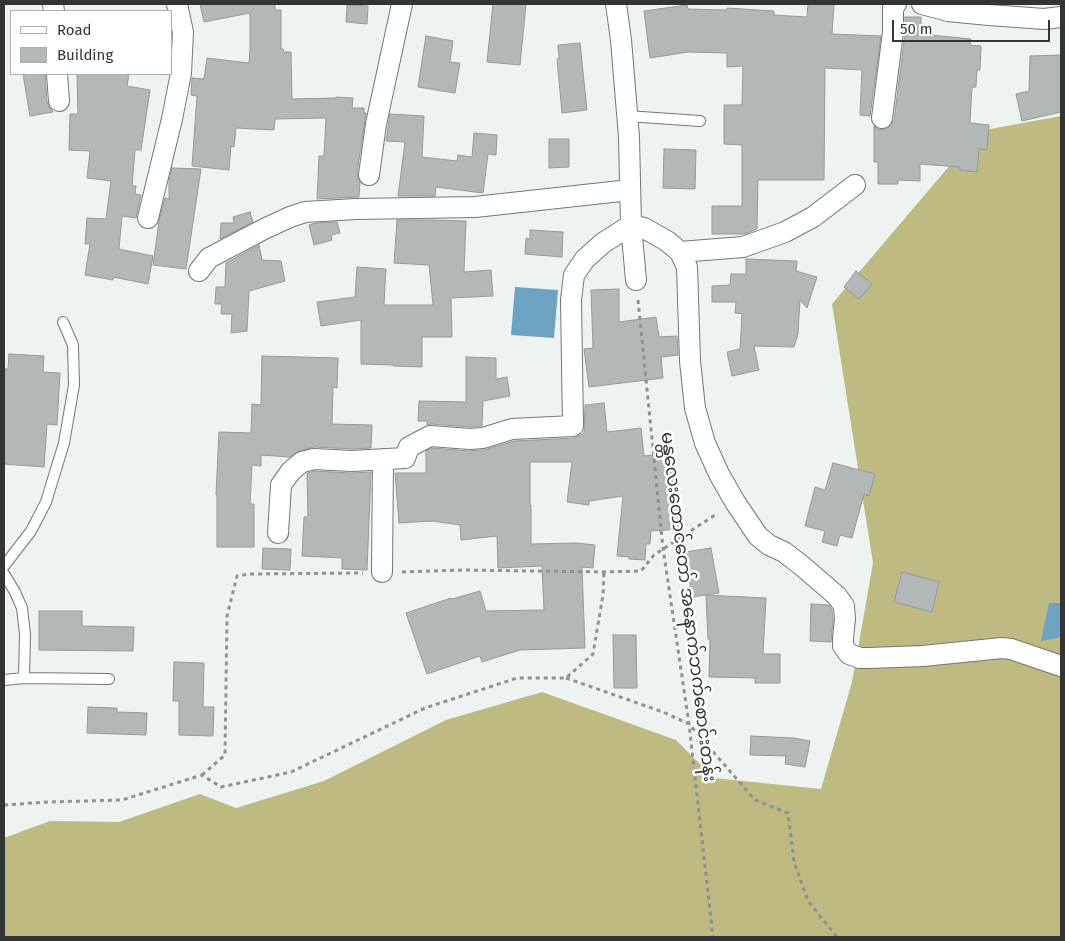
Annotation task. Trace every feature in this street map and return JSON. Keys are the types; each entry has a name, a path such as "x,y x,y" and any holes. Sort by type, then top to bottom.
{"street":[{"path":"148,218 181,73 184,32 176,4"},
{"path":"369,175 376,124 402,4"},
{"path":"616,4 629,137 631,225 636,280"},
{"path":"882,118 893,8 896,4"},
{"path":"922,4 948,11 989,15 1044,19 1061,17"},
{"path":"58,75 59,101"},
{"path":"680,252 743,248 785,232 813,217 855,185"},
{"path":"199,271 209,258 264,229 305,212 475,207 630,190"},
{"path":"278,533 281,485 291,471 302,462 314,459 352,461 405,458 410,447 430,436 470,439 483,438 512,429 573,426 571,300 574,275 585,259 603,243 631,225 644,228 667,241 680,252 687,267 690,361 694,408 705,443 719,474 758,536 769,545 784,552 837,596 844,606 843,646 849,654 860,658 923,656 1002,648 1011,649 1061,666"},
{"path":"382,572 383,459"}],"lane":[{"path":"627,116 700,121"},
{"path":"4,566 31,531 46,502 64,443 74,385 74,371 72,345 62,322"},
{"path":"4,574 22,608 25,634 24,678"},
{"path":"4,680 24,678 109,679"}],"path":[{"name":"မန္တလေးတောင်တော် အနောက်ဘက်စောင်းတန်း","path":"636,280 664,548 690,724 713,937"},
{"path":"4,805 122,800 202,775 225,755 227,616 237,576 249,574 462,570 641,571 654,555 735,502"},
{"path":"566,678 593,654 603,595 604,572"},
{"path":"202,775 221,787 291,772 425,708 517,678 566,678 654,709 690,724 755,800 788,813 794,862 808,901 837,937"}],"shaded area":[{"path":"1061,116 1061,937 4,937 4,838 50,821 119,822 200,794 236,808 324,781 446,720 542,692 676,740 714,778 821,789 852,682 873,563 832,304 979,131"}],"water":[{"path":"515,287 558,290 554,338 511,335"},
{"path":"1049,603 1061,603 1061,636 1041,641"}],"building":[{"path":"200,4 275,4 275,10 281,10 281,49 284,52 291,52 292,99 353,98 352,108 364,108 364,113 366,113 357,173 360,182 359,197 317,199 319,156 324,156 326,118 275,119 274,130 236,128 234,147 231,146 229,170 192,166 197,96 191,95 192,78 204,79 207,58 249,63 250,49 250,13 204,22"},
{"path":"493,4 526,4 520,65 487,62"},
{"path":"808,4 834,4 832,34 881,36 870,116 860,115 862,70 825,68 824,180 758,180 757,229 745,234 712,234 712,206 742,206 742,145 724,144 724,105 742,105 743,66 727,67 727,53 688,52 650,58 644,11 687,5 688,9 727,10 727,8 774,11 774,15 807,17"},
{"path":"347,5 368,6 367,24 346,22"},
{"path":"905,17 921,17 921,34 971,39 970,45 981,46 980,70 977,70 976,87 972,87 970,123 989,125 987,150 979,149 977,172 960,170 960,167 920,164 920,181 898,180 898,184 878,184 878,162 874,162 874,126 880,130 886,129 891,126 894,120 905,34"},
{"path":"426,36 453,41 450,62 460,63 455,93 418,87"},
{"path":"580,43 587,110 562,113 557,59 559,59 558,45"},
{"path":"1061,55 1061,112 1022,121 1016,94 1029,91 1030,56"},
{"path":"23,75 45,75 47,102 53,112 30,116"},
{"path":"77,75 129,75 127,86 150,90 141,150 135,150 132,186 136,186 135,194 141,195 136,218 122,216 119,249 153,256 148,284 113,277 113,280 85,275 90,244 85,244 87,218 106,219 111,181 87,178 90,151 69,150 70,114 78,114"},
{"path":"390,114 424,116 422,157 457,161 458,155 472,157 474,133 497,135 496,155 488,154 483,193 436,187 435,196 398,196 405,142 386,141"},
{"path":"549,139 569,139 569,167 549,168"},
{"path":"664,149 696,150 695,189 663,188"},
{"path":"172,168 201,169 186,269 153,265 159,221 165,198 169,199 169,180"},
{"path":"250,212 253,222 220,239 221,223 234,223 233,217"},
{"path":"397,220 466,221 464,272 491,270 493,296 451,298 452,337 422,337 422,367 361,364 361,320 321,326 317,302 355,297 357,267 386,269 384,305 433,305 429,265 394,263"},
{"path":"337,222 340,233 331,235 332,240 314,245 309,225"},
{"path":"530,230 563,232 562,257 525,254 526,238 530,239"},
{"path":"259,245 262,260 281,261 285,281 249,291 247,331 231,333 232,314 221,314 222,304 215,304 216,287 225,287 226,263"},
{"path":"746,259 797,261 796,271 817,277 807,308 800,300 798,334 794,347 754,346 759,370 732,376 727,352 740,349 742,314 735,313 736,302 712,302 712,286 730,285 731,274 746,274"},
{"path":"856,271 872,284 859,299 844,287"},
{"path":"619,289 619,322 656,317 659,337 677,336 678,355 661,357 663,378 589,387 584,349 593,348 591,290"},
{"path":"9,354 44,356 43,372 60,373 57,425 47,424 44,467 4,464 4,369 8,369"},
{"path":"262,356 338,358 337,388 333,387 332,424 372,425 371,448 314,447 299,451 290,457 261,455 261,466 252,465 250,504 254,504 254,547 217,547 216,495 219,432 251,433 252,404 261,405"},
{"path":"466,357 496,358 496,379 507,377 510,396 483,401 482,426 427,425 427,421 418,421 419,401 466,402"},
{"path":"604,403 607,432 641,428 644,456 672,453 679,529 651,531 650,544 646,544 645,560 617,556 623,496 589,501 589,505 567,502 572,462 530,462 531,544 576,543 595,545 593,568 582,567 585,648 520,650 482,662 480,656 427,674 406,613 451,598 480,591 486,611 544,610 542,566 498,568 497,536 461,540 460,525 432,521 399,523 395,473 426,473 426,451 432,448 469,451 484,450 514,441 574,438 584,433 585,405"},
{"path":"833,463 875,474 869,496 864,494 852,538 840,535 837,546 822,542 825,531 805,526 815,487 825,490"},
{"path":"315,471 371,472 367,570 342,569 342,558 302,556 304,517 308,517 307,473"},
{"path":"263,548 291,549 290,570 262,569"},
{"path":"711,548 719,593 692,597 685,552"},
{"path":"902,572 939,582 932,612 894,602"},
{"path":"706,595 766,598 763,654 780,654 780,683 755,683 755,678 709,677 710,639 708,639"},
{"path":"811,604 829,605 832,610 831,642 810,641"},
{"path":"39,611 82,611 82,626 134,627 133,651 39,650"},
{"path":"613,635 636,635 637,688 614,688"},
{"path":"174,662 204,663 203,707 214,707 213,736 179,735 179,701 173,701"},
{"path":"88,707 117,708 117,712 147,713 146,735 87,733"},
{"path":"751,736 794,738 810,741 805,767 785,764 786,756 750,755"}]}
